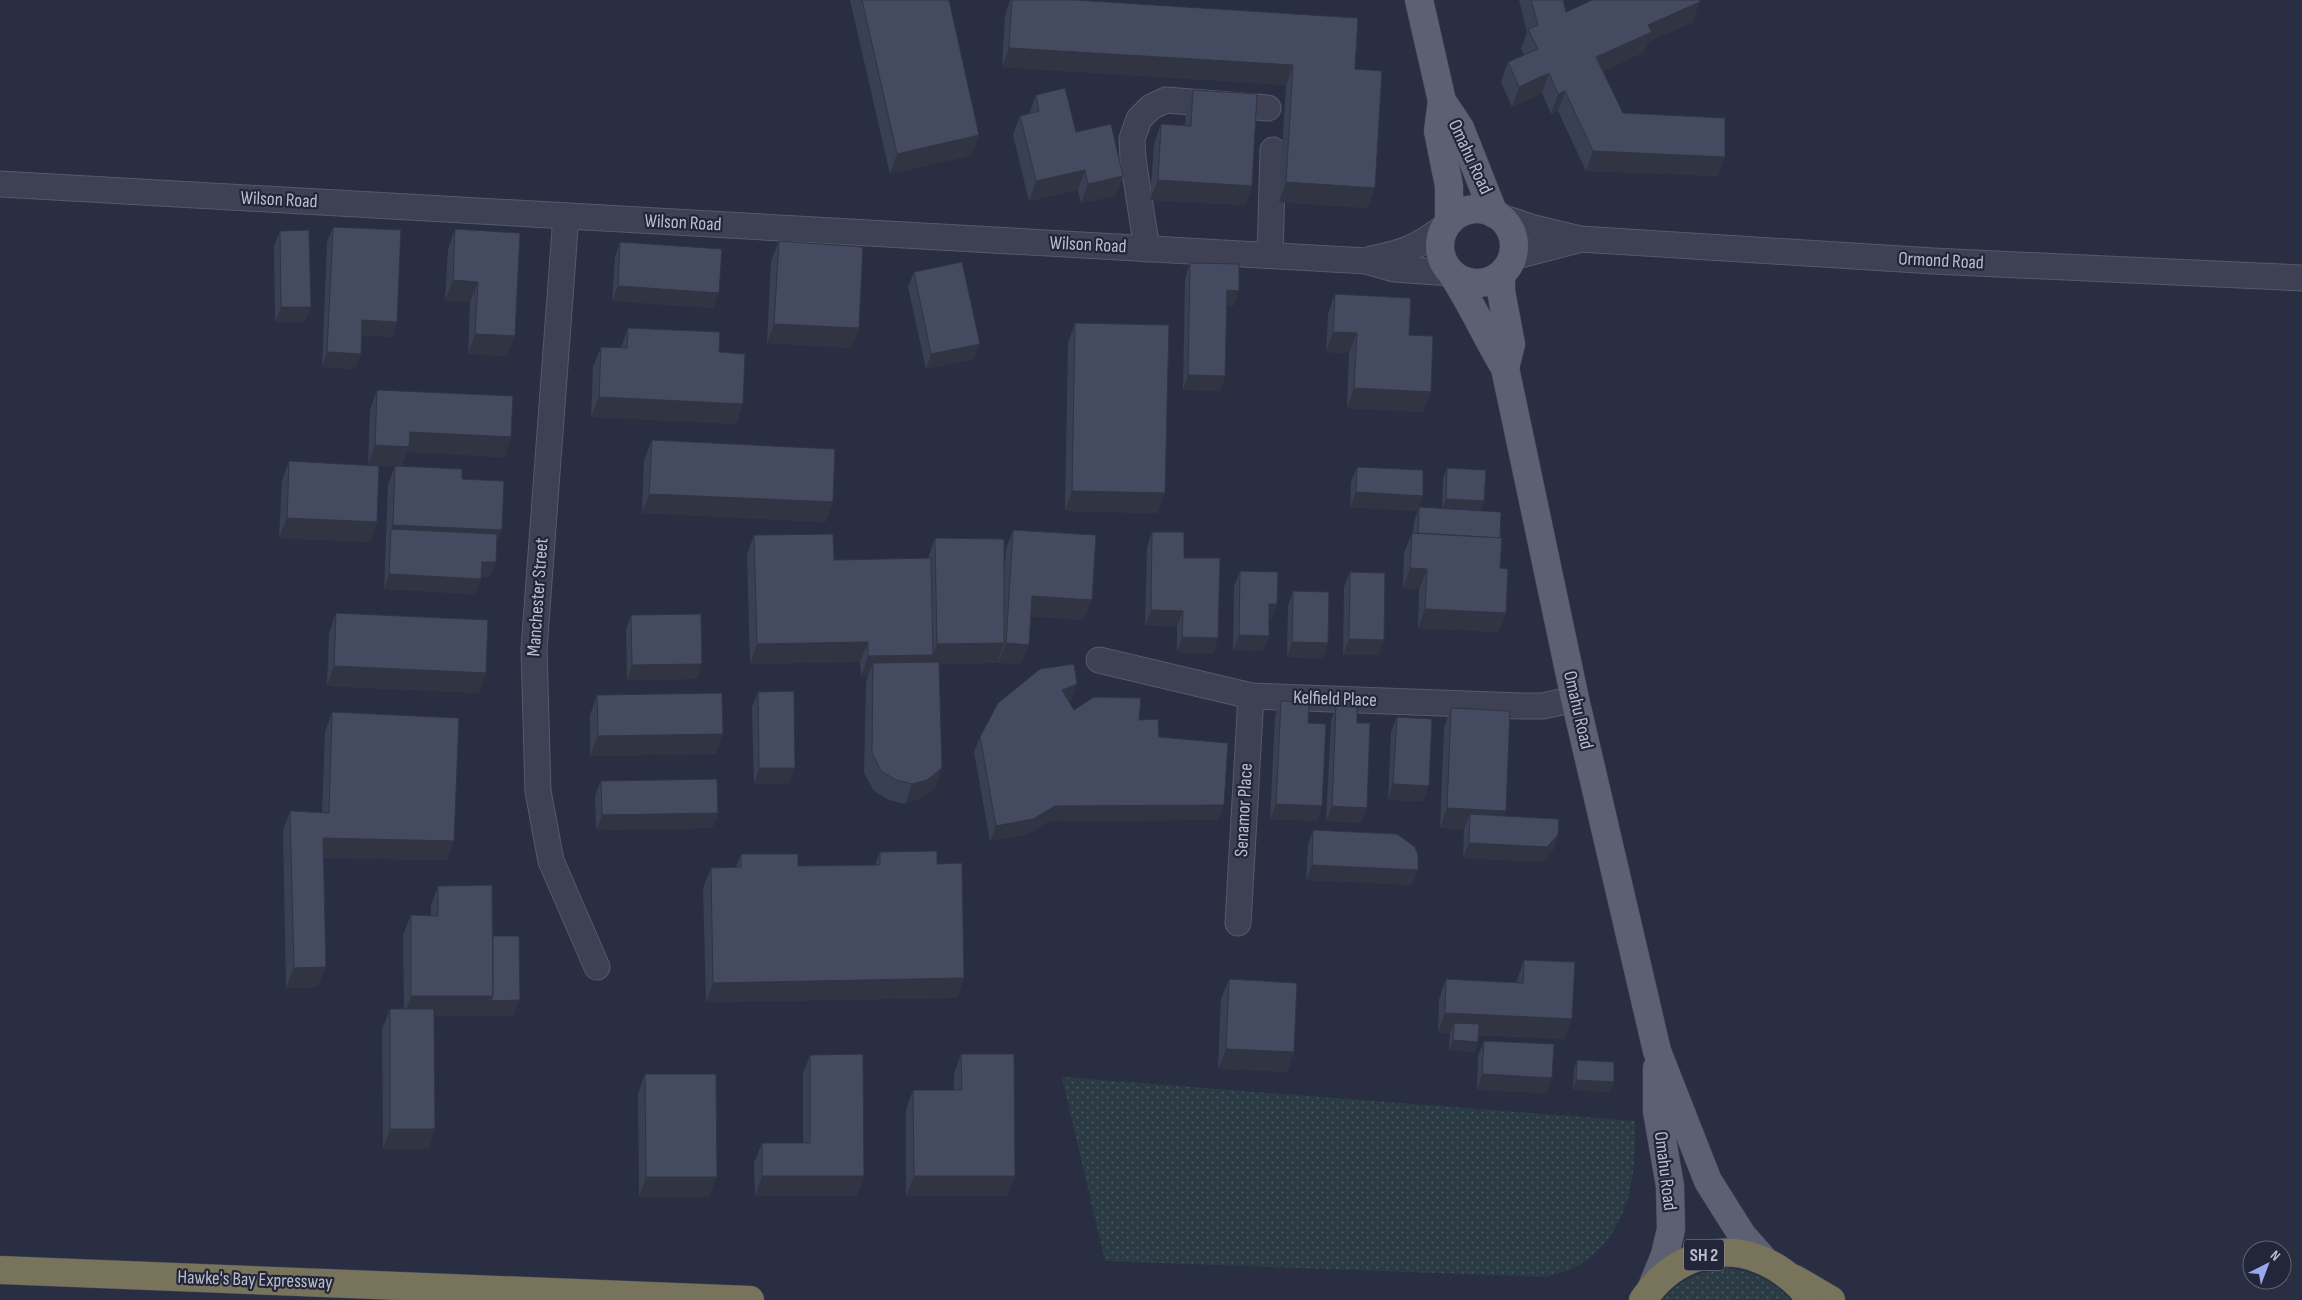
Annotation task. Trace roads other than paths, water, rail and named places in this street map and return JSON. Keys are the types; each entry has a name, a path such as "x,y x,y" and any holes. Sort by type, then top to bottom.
{"highway":[{"name":"SH 2","path":"1647,1294 1683,1262 1701,1255 1731,1253 1747,1254 1765,1260 1831,1300"},
{"name":"Hawke's Bay Expressway","path":"0,1270 750,1300"},
{"path":"1790,1276 1809,1300"},
{"name":"Hawke's Bay Expressway","path":"0,1288 263,1300"}],"main road":[{"name":"Omahu Road","path":"1419,0 1442,101 1438,131 1449,186 1448,224"},
{"name":"Omahu Road","path":"1442,101 1460,128 1496,215"},
{"path":"1470,210 1483,210 1496,215 1507,224 1512,234 1514,246 1507,266 1492,280 1471,283 1451,273 1445,264 1440,244 1448,224 1459,214 1470,210"},
{"name":"Omahu Road","path":"1506,368 1511,344 1501,291 1507,266"},
{"name":"Omahu Road","path":"1451,273 1506,368 1575,699 1657,1051 1708,1181 1742,1235 1765,1260"},
{"name":"Omahu Road","path":"1647,1294 1665,1255 1672,1215 1670,1186 1657,1110 1657,1051"}],"street":[{"path":"1147,248 1132,159 1132,139 1139,119 1151,107 1166,100 1268,108"},
{"path":"1270,256 1273,150"},
{"name":"Wilson Road","path":"0,184 1366,260 1402,253 1423,244 1448,224"},
{"name":"Ormond Road","path":"1496,215 1534,228 1580,239 1933,261 2302,278"},
{"name":"Manchester Street","path":"566,216 534,649 538,791 551,861 598,967"},
{"name":"Ormond Road","path":"1507,266 1580,239"},
{"name":"Wilson Road","path":"1366,260 1394,268 1451,273"},
{"name":"Kelfield Place","path":"1099,660 1251,696 1521,706 1543,706 1575,699"},
{"name":"Senamor Place","path":"1238,924 1251,696"}]}
